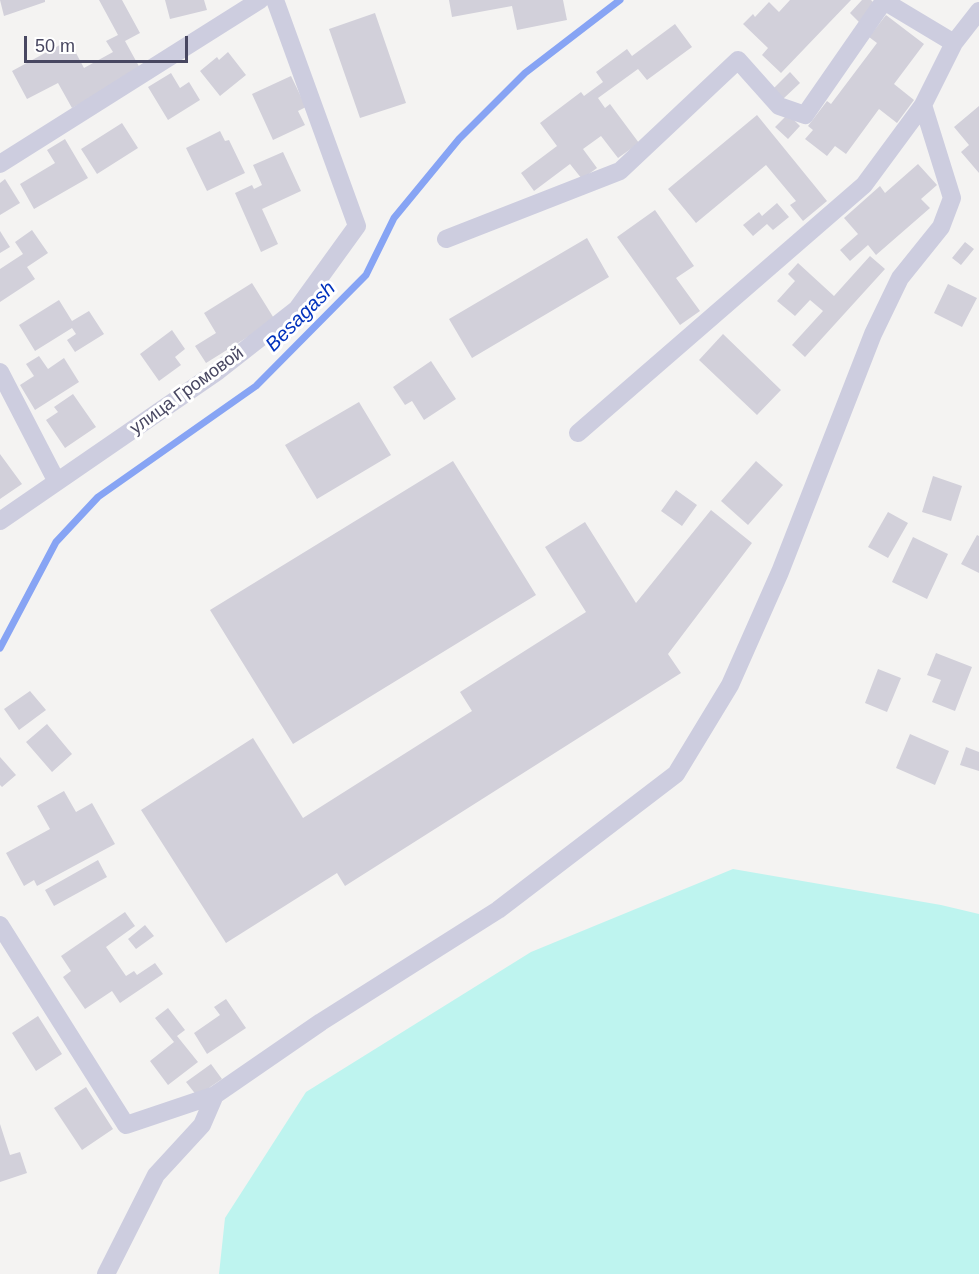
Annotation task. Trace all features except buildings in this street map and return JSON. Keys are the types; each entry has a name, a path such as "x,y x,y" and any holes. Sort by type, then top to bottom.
{"street":[{"path":"0,165 260,0"},
{"name":"улица Громовой","path":"0,520 218,371 297,309 357,226 274,0"},
{"path":"446,239 620,171 738,60 779,106 805,115 884,1 954,43"},
{"path":"578,433 864,185 923,105 954,43 979,11"},
{"path":"0,925 126,1125 215,1095 321,1022 498,910 676,774 730,685 740,664 780,572 873,334 900,278 941,227 952,198 923,105"},
{"path":"0,372 57,482"},
{"path":"106,1274 156,1175 202,1125 215,1095"}],"shaded area":[{"path":"733,869 941,905 979,914 979,1274 219,1274 225,1218 306,1092 531,952"}],"waterway":[{"name":"Besagash","path":"0,648 56,542 98,497 256,386 366,275 394,218 459,139 525,73 620,0"}]}
